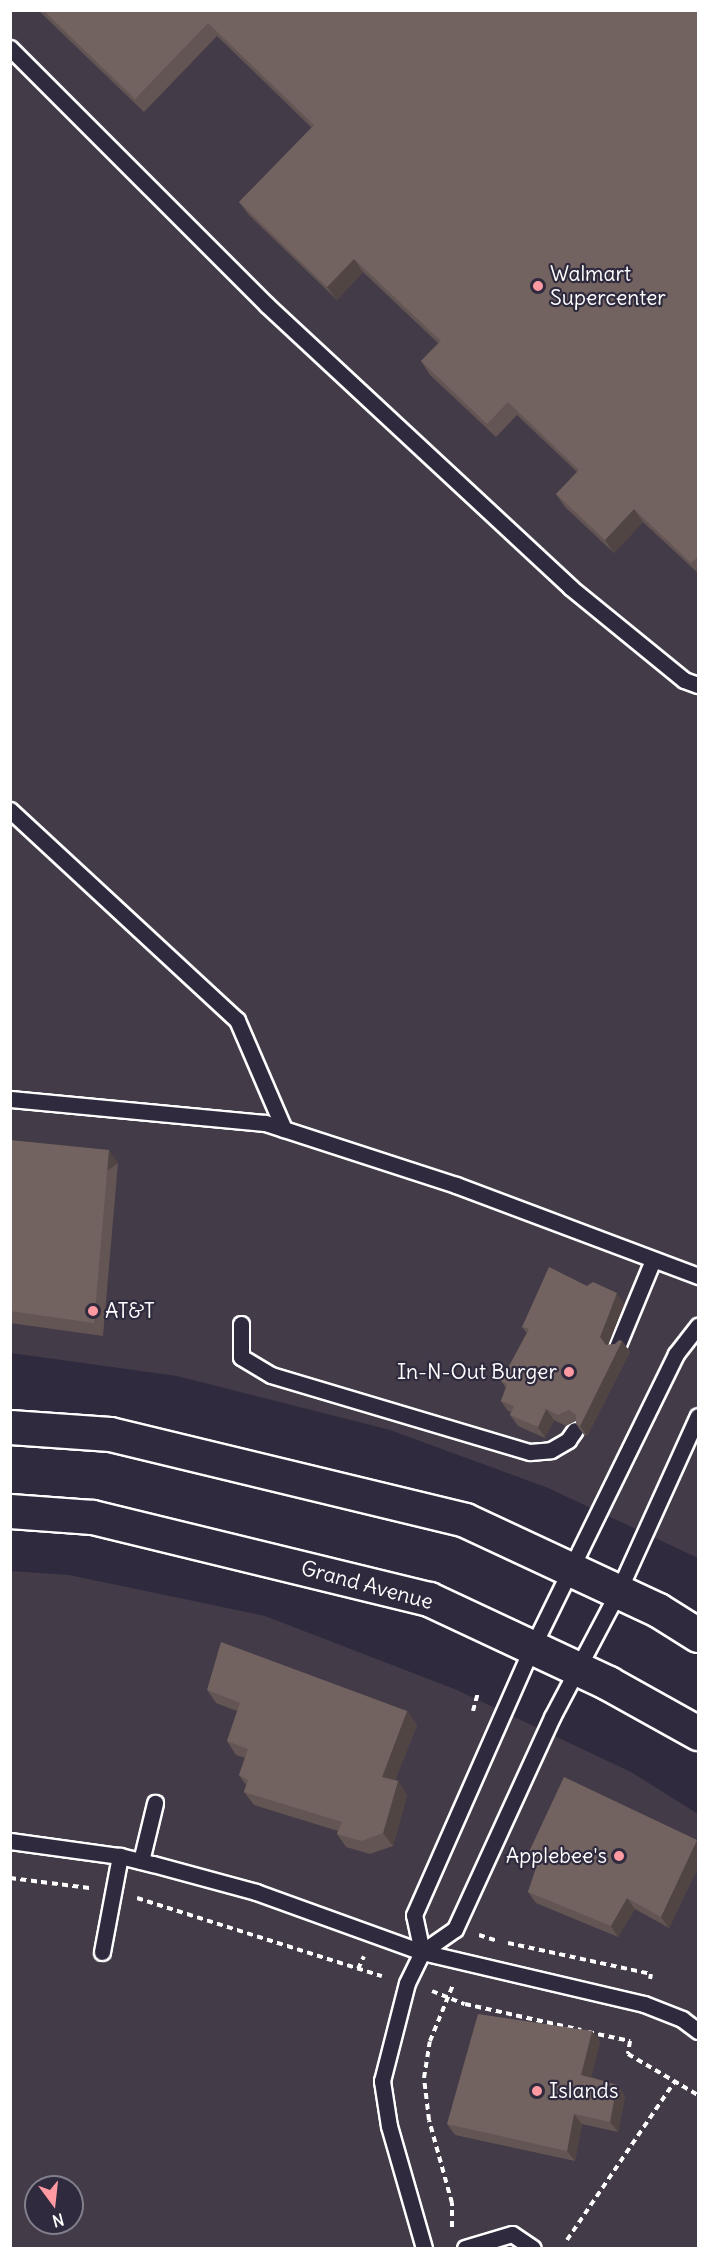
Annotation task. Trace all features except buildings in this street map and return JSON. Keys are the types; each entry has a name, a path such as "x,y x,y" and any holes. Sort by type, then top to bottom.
{"main road":[{"path":"10,1427 111,1434 465,1520 658,1610 699,1635"},
{"name":"Grand Avenue","path":"10,1511 92,1517 429,1599 578,1671 608,1683 699,1733"}],"lane":[{"path":"10,48 267,305 570,587 684,680 699,685"},
{"path":"10,810 237,1020 285,1129"},
{"path":"10,1099 265,1123 456,1185 699,1276"},
{"path":"617,1347 653,1260"},
{"path":"242,1324 241,1357 270,1376 530,1452 551,1450 568,1440 575,1430"},
{"path":"422,1952 414,1915 532,1647 676,1354 699,1326"},
{"path":"424,2248 389,2126 382,2081 407,1983 422,1952 455,1929 552,1717 618,1592 699,1416"},
{"path":"141,1861 155,1803"},
{"path":"10,1841 120,1856 256,1892 422,1952 644,2004 682,2019 699,2031"},
{"path":"102,1952 120,1856"},
{"path":"465,2248 512,2234 533,2248"}],"path":[{"path":"10,1878 113,1891 448,1995 465,2004 630,2041 628,2054 699,2095"},
{"path":"567,2240 675,2081"}],"shaded area":[{"path":"11,11 698,11 698,1558 548,1488 390,1430 177,1376 11,1353"},
{"path":"10,1571 69,1575 265,1616 457,1690 631,1772 698,1814 698,2248 11,2248"}],"place":[{"name":"Walmart Supercenter","path":"538,286"},
{"name":"AT&T","path":"93,1311"},
{"name":"In-N-Out Burger","path":"569,1372"},
{"name":"Applebee's","path":"619,1856"},
{"name":"Islands","path":"537,2091"}]}
